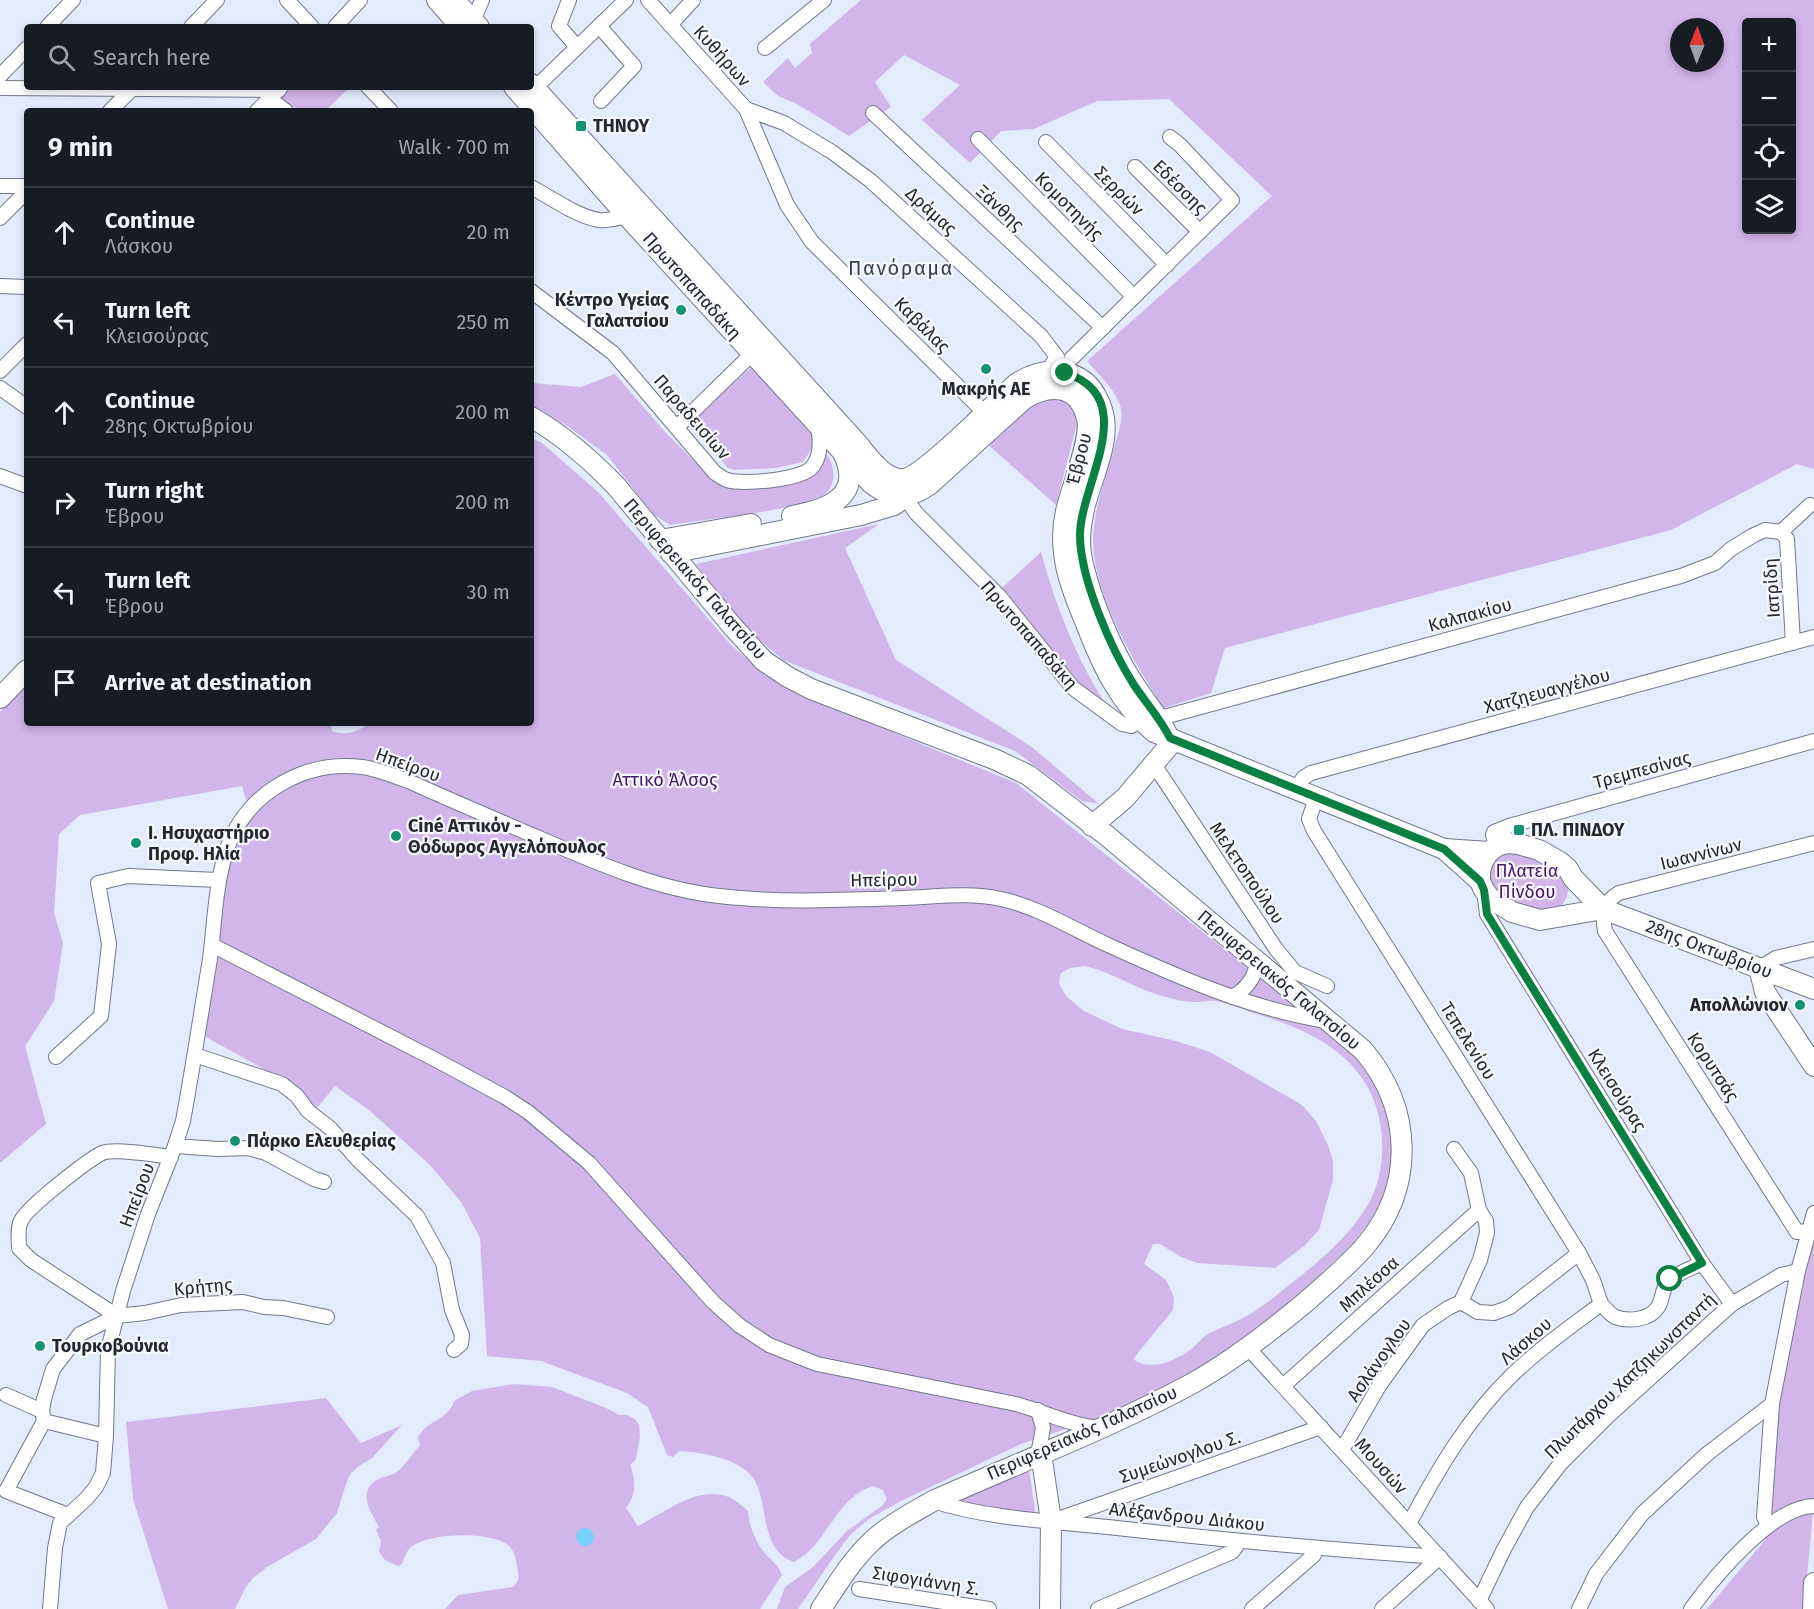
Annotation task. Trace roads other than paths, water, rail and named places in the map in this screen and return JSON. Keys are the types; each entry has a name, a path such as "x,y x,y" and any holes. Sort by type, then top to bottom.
{"main road":[{"path":"437,0 470,24"},
{"path":"454,0 470,24"},
{"name":"Πρωτοπαπαδάκη","path":"534,87 758,348 874,474"},
{"name":"Πρωτοπαπαδάκη","path":"517,90 532,108"},
{"name":"Πρωτοπαπαδάκη","path":"534,110 627,216 758,348 818,425 843,452 874,474"},
{"path":"874,474 898,479 912,477 925,468 1016,384 1052,364 1079,379"},
{"name":"Έβρου","path":"1079,379 1085,382 1096,395 1106,421 1102,449 1083,513 1080,533 1086,579 1121,662 1164,742"},
{"name":"Έβρου","path":"665,546 836,521 880,511 905,497 918,493 937,480 1033,393 1054,388 1066,391 1075,396 1084,410 1089,428 1065,514 1063,548 1071,586 1102,663 1120,694 1141,721 1164,742"},
{"name":"Περιφερειακός Γαλατσίου","path":"534,419 555,431 596,465 764,661 811,689 1028,775 1099,830 1363,1050 1373,1062 1390,1093 1398,1114 1402,1139 1401,1167 1396,1189 1383,1219 1366,1245 1335,1276 1248,1348 1195,1381 1139,1411 933,1501 907,1516 871,1542 855,1560 821,1609"},
{"path":"665,546 826,509 840,497 849,484 850,468 843,452"},
{"path":"874,474 885,493 905,497"},
{"path":"836,521 853,510 874,474"},
{"path":"0,698 24,673"},
{"path":"1099,830 1103,814 1125,798 1164,742"},
{"name":"28ης Οκτωβρίου","path":"1164,742 1296,790 1444,849 1493,849 1508,843 1539,850 1568,869 1573,878 1603,909 1814,989"},
{"name":"28ης Οκτωβρίου","path":"1444,849 1482,886 1490,898 1512,912 1540,920 1603,909"},
{"path":"1482,886 1482,864 1493,849"},
{"path":"1562,915 1573,899 1575,889 1573,878"},
{"path":"1759,968 1765,992 1814,1066"},
{"path":"1039,1454 1051,1521 1050,1609"},
{"path":"1814,1583 1814,1609"}],"street":[{"path":"50,24 73,0"},
{"path":"194,24 217,0"},
{"path":"287,0 301,6 310,24"},
{"path":"338,24 360,0"},
{"path":"471,24 482,0"},
{"path":"569,0 559,26 577,47"},
{"path":"534,85 626,0"},
{"name":"Κυθήρων","path":"648,0 746,109"},
{"path":"670,24 693,0"},
{"path":"765,48 824,0"},
{"path":"599,26 634,66 601,101"},
{"path":"0,76 24,51"},
{"path":"0,88 24,88"},
{"path":"113,108 131,90"},
{"path":"204,90 276,92"},
{"path":"371,90 388,108"},
{"path":"260,108 276,92"},
{"path":"276,92 284,108"},
{"name":"Δράμας","path":"746,109 784,123 832,152 871,181 1041,336 1052,364"},
{"name":"Καβάλας","path":"746,109 787,205 812,242 985,413"},
{"name":"Ξάνθης","path":"873,113 1103,328"},
{"path":"1052,364 1071,359 1232,200 1170,137"},
{"name":"Κομοτηνής","path":"978,139 1134,297"},
{"name":"Σερρών","path":"1046,142 1167,265"},
{"name":"Εδέσσης","path":"1136,167 1200,232"},
{"path":"0,186 24,186"},
{"path":"534,189 597,220 627,216"},
{"path":"0,218 24,194"},
{"path":"0,286 24,287"},
{"name":"Παραδεισίων","path":"534,293 613,353 715,473 727,480 742,482 802,474 813,466 819,452 818,425"},
{"path":"0,371 24,347"},
{"path":"677,427 758,348"},
{"name":"Έβρου","path":"1071,359 1079,379"},
{"path":"0,388 24,405"},
{"path":"0,476 24,485"},
{"name":"Πρωτοπαπαδάκη","path":"905,497 916,513 1000,597 1073,688 1122,724 1131,726 1141,721"},
{"path":"1781,532 1810,505"},
{"name":"Καλπακίου","path":"1164,742 1164,717 1682,576 1715,563 1731,549 1765,530 1781,532"},
{"name":"Ιατρίδη","path":"1781,532 1787,540 1793,643"},
{"name":"Χατζηευαγγέλου","path":"1296,790 1303,778 1311,773 1814,637"},
{"name":"Τρεμπεσίνας","path":"1493,849 1494,832 1509,826 1814,741"},
{"name":"Μελετοπούλου","path":"1164,742 1276,950 1295,972 1327,986"},
{"name":"Ηπείρου","path":"50,1609 55,1548 60,1523 87,1498 103,1473 108,1350 148,1214 183,1121 212,945 218,880 228,846 240,819 269,791 281,783 326,767 362,767 406,780 597,863 647,880 707,894 760,899 972,896 1004,900 1037,912 1184,979 1232,997 1302,1017 1329,1021"},
{"name":"Τεπελενίου","path":"1316,798 1309,819 1314,831 1579,1253 1593,1280 1601,1304"},
{"name":"Ιωαννίνων","path":"1603,909 1611,898 1619,893 1814,843"},
{"path":"56,1057 100,1016 109,944 98,883 128,876 218,880"},
{"name":"Κλεισούρας","path":"1482,886 1487,914 1702,1263 1732,1304"},
{"name":"Κορυτσάς","path":"1603,909 1605,931 1797,1232 1809,1231"},
{"path":"212,945 440,1062 528,1112 589,1163 713,1302 740,1326 769,1345 817,1364 1016,1404 1071,1423 1100,1428"},
{"path":"1759,968 1776,958 1814,949"},
{"path":"1232,997 1241,992 1252,979 1257,962"},
{"path":"195,1055 282,1084 297,1096 308,1111 330,1128 358,1160 417,1216 443,1263 452,1310 462,1335 461,1344 454,1350"},
{"path":"117,1316 31,1260 18,1248 20,1222 28,1210 64,1180 103,1153 248,1148 266,1153 324,1182"},
{"path":"1454,1149 1470,1173 1479,1210 1486,1221 1487,1233 1480,1260 1461,1302 1478,1312 1494,1312 1510,1307 1579,1253"},
{"name":"Μπλέσσα","path":"1283,1386 1479,1210"},
{"path":"1768,1525 1764,1517 1772,1404 1798,1272 1814,1213"},
{"path":"1601,1304 1613,1316 1627,1320 1644,1317 1657,1310 1665,1285 1670,1279 1702,1263"},
{"name":"Πλωτάρχου Χατζηκωνσταντή","path":"1483,1605 1504,1549 1527,1507 1561,1463 1608,1416 1732,1304 1781,1275 1798,1272"},
{"name":"Κρήτης","path":"68,1515 6,1491 43,1416 53,1369 80,1334 117,1316 181,1305 243,1302 327,1317"},
{"name":"Ασλάνογλου","path":"1342,1450 1379,1386 1423,1325 1461,1302"},
{"name":"Λάσκου","path":"1409,1524 1438,1470 1476,1417 1510,1377 1556,1337 1601,1304"},
{"name":"Μουσών","path":"1248,1348 1483,1605"},
{"path":"6,1395 43,1416 106,1437"},
{"path":"1579,1609 1596,1574 1642,1514 1707,1454 1772,1404"},
{"path":"1038,1410 1042,1428 1039,1454"},
{"name":"Συμεώνογλου Σ.","path":"1051,1521 1321,1427"},
{"name":"Αλέξανδρου Διάκου","path":"933,1501 957,1508 1051,1521 1235,1541 1440,1557"},
{"path":"1691,1609 1725,1568 1768,1525 1794,1510 1814,1506"},
{"path":"1098,1609 1232,1552 1236,1547 1235,1541"},
{"path":"1252,1609 1314,1555 1314,1548"},
{"path":"1382,1609 1440,1557"},
{"name":"Σιφογιάννη Σ.","path":"859,1589 988,1609"}],"water":[{"path":"581,1528 589,1528 594,1533 592,1544 581,1546 576,1541 576,1533"}],"place":[{"name":"ΤΗΝΟΥ","path":"581,126"},
{"name":"Κέντρο Υγείας Γαλατσίου","path":"681,310"},
{"name":"Μακρής ΑΕ","path":"986,369"},
{"name":"ΠΛ. ΠΙΝΔΟΥ","path":"1519,830"},
{"name":"Ciné Αττικόν - Θόδωρος Αγγελόπουλος","path":"396,836"},
{"name":"Ι. Ησυχαστήριο Προφ. Ηλία","path":"136,843"},
{"name":"Απολλώνιον","path":"1800,1005"},
{"name":"Πάρκο Ελευθερίας","path":"235,1141"},
{"name":"Τουρκοβούνια","path":"40,1346"}],"district":[{"name":"Πανόραμα","path":"901,268"}],"park label":[{"name":"Αττικό Άλσος","path":"665,780"},
{"name":"Πλατεία Πίνδου","path":"1527,881"}]}
